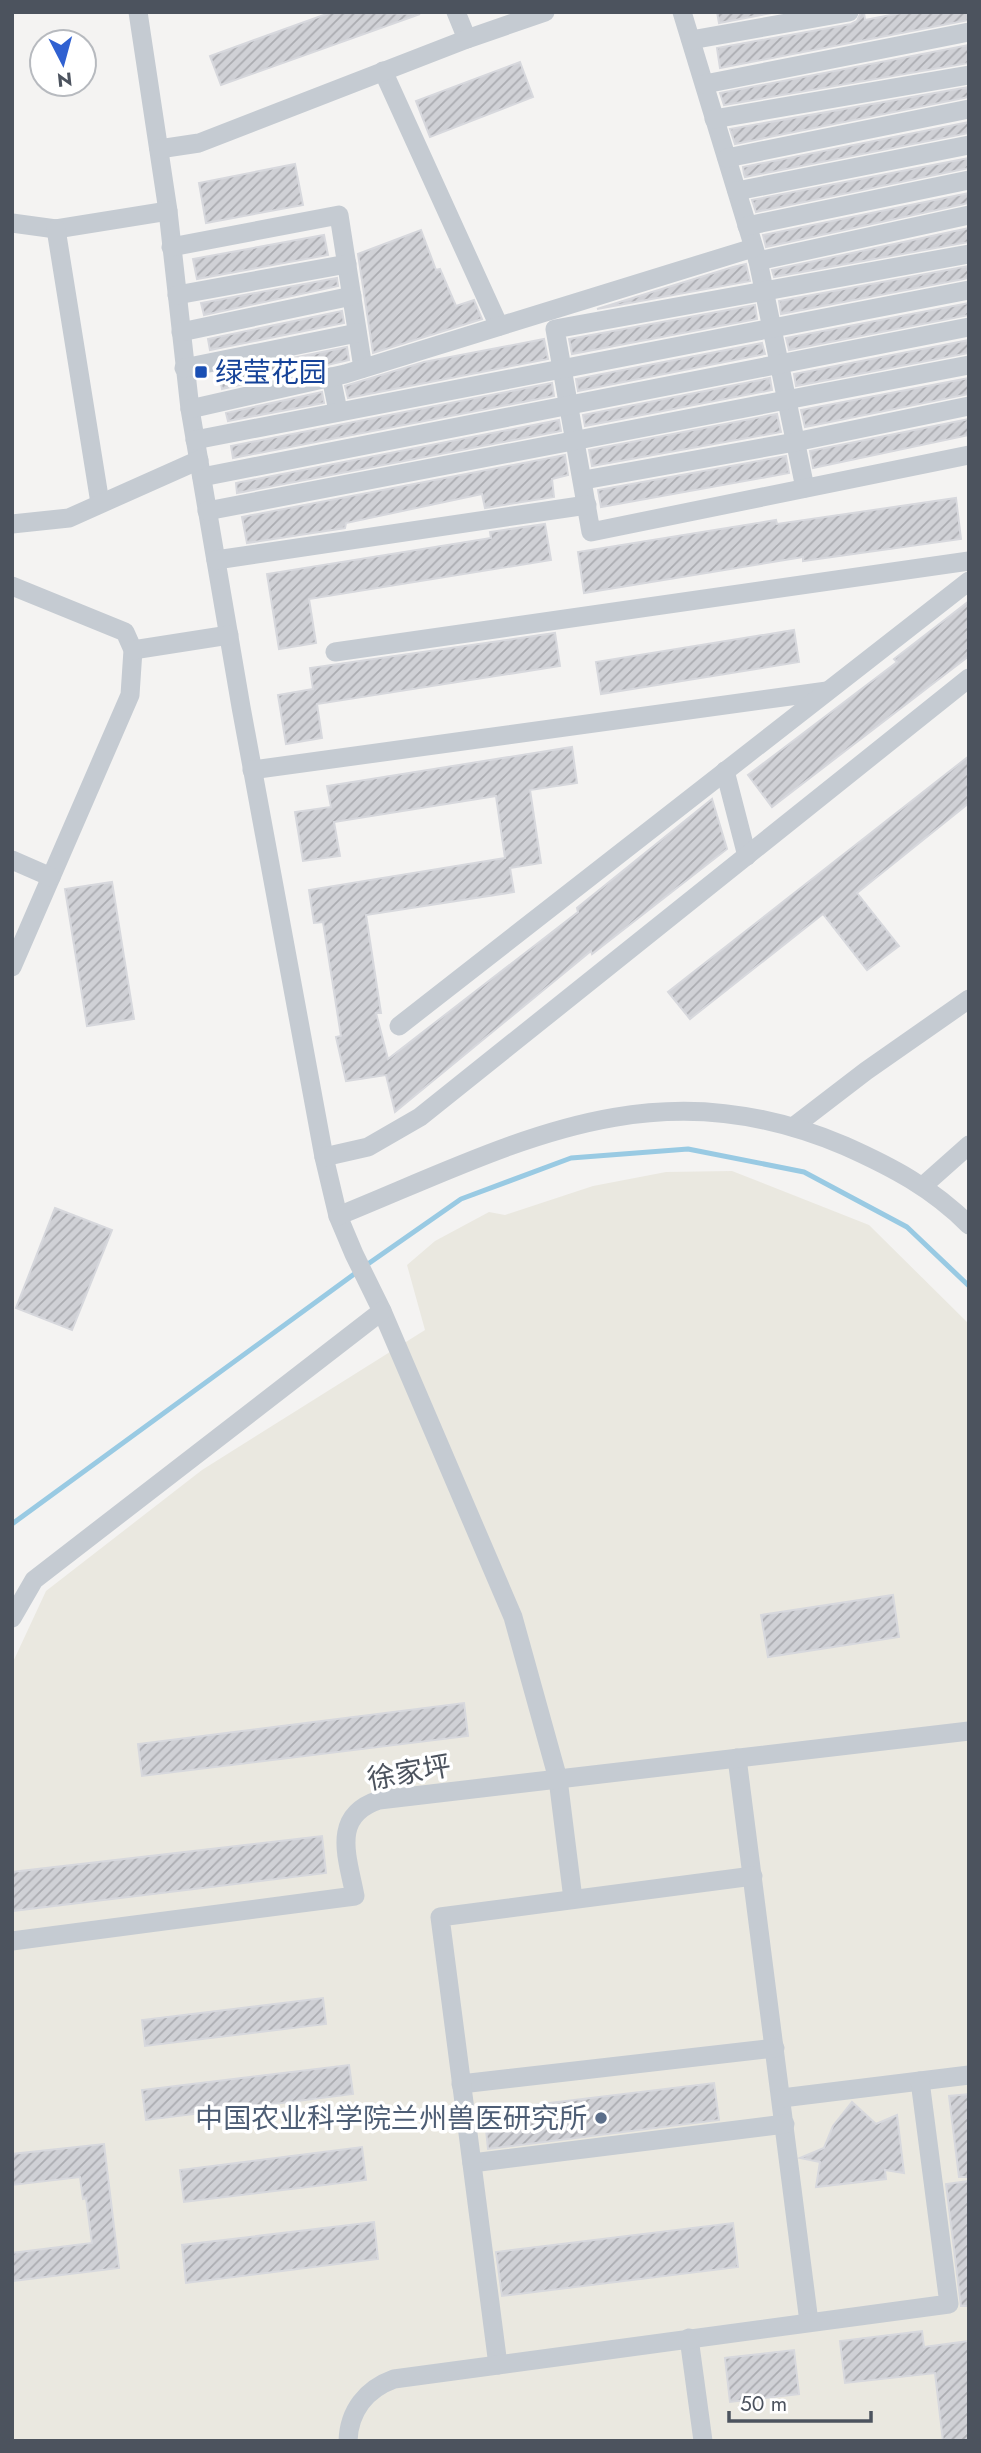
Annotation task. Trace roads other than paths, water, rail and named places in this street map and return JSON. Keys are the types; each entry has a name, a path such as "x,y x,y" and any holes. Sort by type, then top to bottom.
{"street":[{"path":"138,12 168,211 184,368 195,440 252,770 324,1157 338,1216 382,1311 513,1616 558,1779 573,1899"},
{"path":"457,12 467,39"},
{"path":"159,149 199,144 467,39 545,12"},
{"path":"682,12 755,254 805,488"},
{"path":"691,40 849,12"},
{"path":"705,84 969,32"},
{"path":"383,72 499,326"},
{"path":"714,119 969,75"},
{"path":"727,158 969,108"},
{"path":"737,191 969,145"},
{"path":"747,226 969,180"},
{"path":"12,223 56,229 168,211"},
{"path":"171,247 339,215 363,368"},
{"path":"190,409 331,377 499,326 755,254 969,215"},
{"path":"56,229 100,503"},
{"path":"969,254 555,329 591,532 969,456"},
{"path":"177,295 346,264"},
{"path":"195,440 969,290"},
{"path":"181,332 352,296"},
{"path":"12,524 69,518 100,503 200,468 569,404 969,327"},
{"path":"184,368 358,333"},
{"path":"207,511 969,365"},
{"path":"331,377 338,411"},
{"path":"583,480 795,442 969,406"},
{"path":"216,560 587,505"},
{"path":"335,652 969,561"},
{"path":"399,1026 969,581"},
{"path":"12,586 125,632 133,650 130,695 12,967"},
{"path":"133,650 229,635"},
{"path":"324,1157 368,1147 420,1117 969,678"},
{"path":"252,770 828,691"},
{"path":"725,771 747,856"},
{"path":"12,860 51,877"},
{"path":"793,1127 866,1071 969,999"},
{"path":"338,1216 523,1140 589,1120 646,1112 692,1111 760,1119 793,1127 869,1157 924,1185 969,1225"},
{"path":"924,1185 969,1145"},
{"path":"12,1618 34,1580 382,1311"},
{"name":"徐家坪","path":"12,1941 355,1896 346,1832 357,1811 367,1804 969,1731"},
{"path":"737,1758 809,2322"},
{"path":"498,2365 440,1917 753,1876"},
{"path":"461,2084 775,2048"},
{"path":"782,2098 969,2075"},
{"path":"348,2441 349,2427 358,2405 383,2383 689,2338 949,2304 920,2081"},
{"path":"472,2164 785,2124"},
{"path":"689,2338 703,2441"}],"waterway":[{"path":"365,1266 461,1199 571,1158 688,1149 804,1172 907,1227 969,1286"},
{"path":"12,1524 357,1272"}],"place":[{"name":"绿莹花园","path":"201,372"},
{"name":"中国农业科学院兰州兽医研究所","path":"601,2118"}]}
